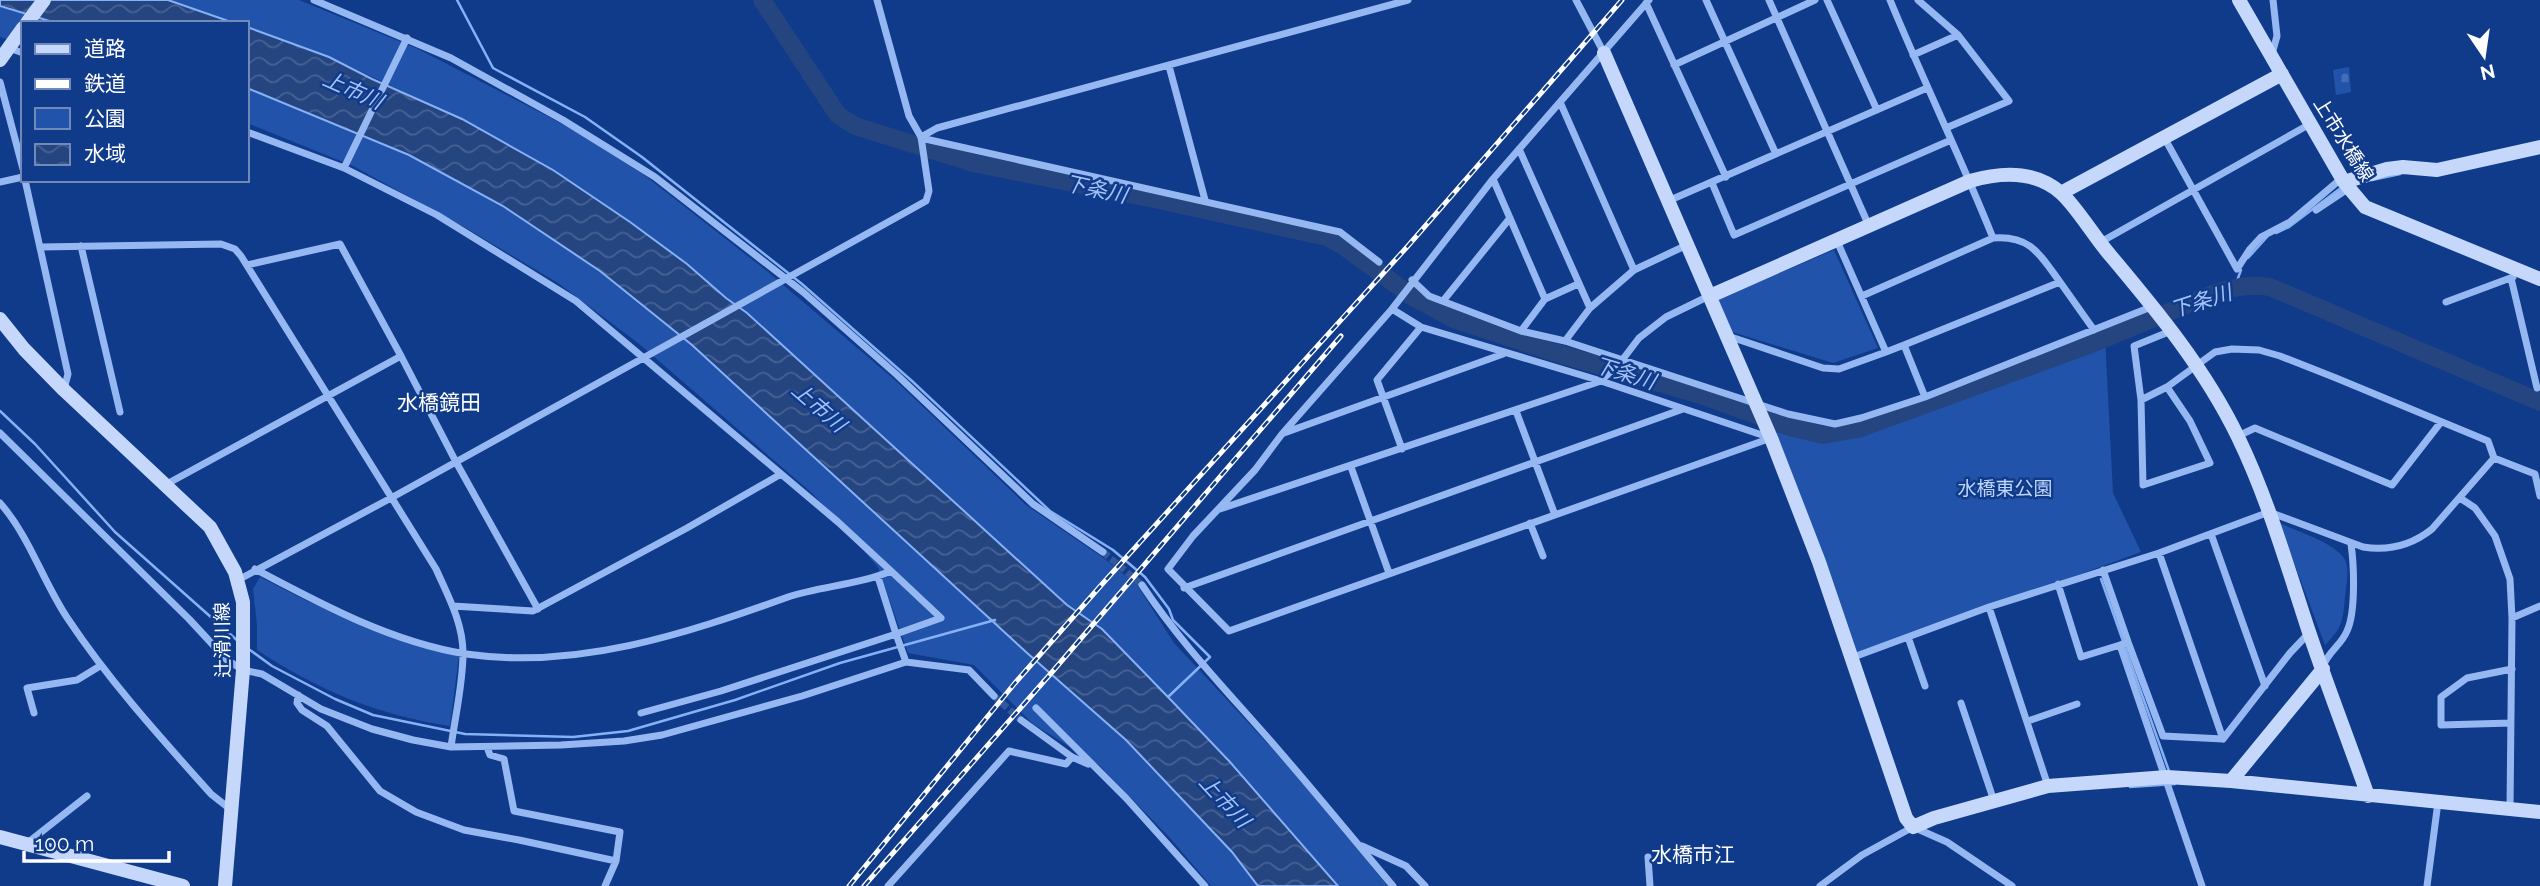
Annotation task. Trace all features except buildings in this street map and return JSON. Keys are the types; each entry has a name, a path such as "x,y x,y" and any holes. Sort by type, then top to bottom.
{"street":[{"path":"28,21 44,0"},
{"path":"314,0 451,58 523,97 644,170 770,265 897,375 1033,503 1103,552"},
{"path":"237,580 391,498 926,201 929,191 921,137 909,116 877,0"},
{"path":"921,137 937,128 1408,0"},
{"path":"1576,0 1604,53 1769,434 1819,562 1906,818 1913,827 1947,842 2012,886"},
{"path":"1706,0 1776,154"},
{"path":"1769,0 1869,226"},
{"path":"1674,65 1815,0"},
{"path":"1828,0 1877,110"},
{"path":"1890,0 1993,238"},
{"path":"1918,0 1958,35 2008,101 1946,128"},
{"name":"上市水橋線","path":"2239,0 2345,182 2365,207 2518,276 2540,279"},
{"path":"2272,55 2277,36 2273,0"},
{"path":"1726,177 1648,2 1493,179 1394,306 1282,434 1255,470 1193,536 1168,569 1229,631 1555,515 1769,434"},
{"path":"1913,55 1958,35"},
{"path":"344,168 407,38"},
{"path":"1168,66 1205,200"},
{"path":"2061,193 2282,74"},
{"path":"0,82 21,161"},
{"path":"1668,201 1927,88"},
{"path":"1560,102 1634,271"},
{"path":"2099,243 2311,123"},
{"path":"248,132 344,168 437,215 576,301 647,356 941,618 721,691 641,713"},
{"path":"921,137 1340,232 1380,262"},
{"path":"2165,139 2237,269 2261,237 2290,222 2345,182 2387,169 2413,167 2437,170 2540,147"},
{"path":"1712,183 1734,235 1951,140"},
{"path":"1519,149 1590,308"},
{"path":"1220,509 1516,411 1603,379 1621,362 1639,338 1665,317 1970,181 1994,174 2019,174 2042,182 2061,193 2171,329 2197,365 2238,436 2270,512 2368,796"},
{"path":"0,182 21,178"},
{"path":"1493,179 1545,299"},
{"path":"25,182 68,374 64,390"},
{"path":"2316,210 2345,182"},
{"path":"1443,301 1510,218"},
{"path":"1862,296 1993,238 2016,240 2030,244 2094,330"},
{"path":"1837,241 1886,352"},
{"path":"41,247 222,244 235,249 436,569 453,606 463,653 452,747"},
{"path":"247,265 340,244 538,609"},
{"path":"1564,341 1590,308 1634,271 1687,244"},
{"path":"82,246 120,412"},
{"path":"2446,302 2540,268"},
{"path":"2518,276 2537,388"},
{"path":"1728,336 1823,368 1839,369 2060,282"},
{"path":"1410,283 1429,296 1521,331 1564,341 1757,406 1835,424 1924,397 2094,330 2156,310"},
{"path":"1521,331 1545,299 1578,284"},
{"path":"1394,306 1421,327 1504,354 1603,379 1683,408 1769,434"},
{"name":"辻滑川線","path":"0,319 24,349 64,390 210,527 225,550 237,580 243,601 243,667 225,886"},
{"path":"1402,449 1377,380 1421,327"},
{"path":"2167,387 2190,421 2210,463 2143,485 2141,400 2133,346 2171,329"},
{"path":"1904,345 1924,397"},
{"path":"2141,400 2167,387 2216,352 2232,349 2259,350 2488,441 2494,458 2535,474 2540,496"},
{"path":"1282,434 1504,354"},
{"path":"165,485 401,356"},
{"path":"1184,588 1683,408"},
{"path":"1516,411 1555,515"},
{"path":"2238,436 2255,428 2392,485 2441,422"},
{"path":"0,433 189,619 226,660 262,674 321,709 372,729 413,740 452,747 487,747 624,741 662,735 802,696 906,662 969,670 994,696"},
{"path":"1851,658 1989,607 2159,552 2270,512 2351,544 2378,550 2395,548 2423,537 2494,458"},
{"path":"1351,467 1389,573"},
{"path":"453,606 533,611 538,609 782,474"},
{"path":"2460,498 2475,508 2495,536 2510,579 2510,809"},
{"path":"0,503 13,518 65,615 100,666 211,794 230,809"},
{"path":"1530,523 1543,556"},
{"path":"2211,534 2265,686"},
{"path":"2231,781 2323,669 2326,657 2335,650 2348,630 2353,589 2351,544"},
{"path":"2159,552 2222,739"},
{"path":"255,569 349,616 400,636 463,653 546,658 609,651 713,624 795,595 891,571"},
{"path":"2103,570 2202,886"},
{"path":"878,576 906,662"},
{"path":"2058,584 2081,657 2124,643"},
{"path":"1142,585 1168,625 1393,886"},
{"path":"2512,618 2540,606"},
{"path":"1989,607 2048,786"},
{"path":"2222,739 2310,633"},
{"path":"1908,637 1925,687"},
{"path":"2124,643 2163,736 2222,739"},
{"path":"34,713 27,688 77,680 100,666"},
{"path":"2511,723 2441,725 2441,697 2467,678 2512,669"},
{"path":"298,695 297,703 302,710 327,726 380,792 416,812 464,830 616,861"},
{"path":"1961,703 1994,801"},
{"path":"2028,721 2077,704"},
{"path":"1036,708 1126,798 1205,886"},
{"path":"1021,720 1072,757 1095,767"},
{"path":"487,747 490,755 504,759 514,811 620,832 616,861 605,886"},
{"path":"888,886 1009,751 1066,764 1072,757"},
{"path":"1821,886 1862,855 1913,827 1934,818 2048,786 2167,778 2231,781 2540,812"},
{"path":"26,844 87,796"},
{"path":"2427,886 2438,801"},
{"path":"0,837 183,886"},
{"path":"1358,845 1406,866 1425,886"},
{"path":"1648,857 1650,886"}],"green space":[{"path":"167,0 299,0 418,49 570,128 643,174 768,272 896,381 1026,505 1102,557 1137,585 1174,643 1284,761 1388,886 1338,886 1168,697 1102,629 1067,605 747,313 635,226 555,171 462,119 332,58 248,28 248,21 227,21"},
{"path":"0,6 49,21 21,21 21,43 0,37"},
{"path":"2349,67 2351,92 2336,95 2333,70"},
{"path":"248,88 409,155 503,206 600,271 692,345 1026,652 1126,740 1232,852 1258,886 1211,886 1170,838 1099,765 1033,724 974,665 908,653 878,567 813,494 638,343 558,283 466,228 353,166 248,123"},
{"path":"1834,250 1878,348 1833,363 1732,332 1718,299"},
{"name":"水橋東公園","path":"2105,338 2113,493 2141,552 1851,658 1776,433 1790,427 1823,435 1858,429"},
{"path":"2279,523 2334,548 2345,560 2347,578 2342,618 2335,634 2325,645"},
{"path":"260,577 307,601 382,632 459,655 450,726 398,715 349,699 303,677 257,650 253,589"}],"water":[{"path":"0,0 168,0 228,21 49,21 0,6"},
{"name":"上市川","path":"248,27 329,57 462,119 553,170 687,264 747,313 1067,605 1102,629 1230,762 1338,886 1258,886 1232,852 1126,740 1026,652 692,345 600,271 503,206 409,155 248,88"}],"waterway":[{"path":"457,0 493,68 585,117 642,157 802,284 912,381 1050,511 1113,550 1145,577 1169,609 1173,620 1210,657 1168,697"},
{"name":"下条川","path":"762,0 838,115 855,126 973,163 1327,237 1413,297 1456,320 1553,352 1698,394 1790,427 1823,435 1858,429 2094,343 2215,293 2249,286 2270,287 2540,402"},
{"path":"2372,180 2400,174"},
{"path":"2276,233 2289,227 2342,187"},
{"path":"2248,258 2267,237"},
{"path":"2235,286 2241,270"},
{"path":"0,411 35,444 115,532 239,642"},
{"path":"2101,579 2169,771"},
{"path":"250,650 272,666 335,699 373,715 465,734 573,737 628,731 735,700 840,663 995,620"},
{"path":"2130,787 2175,784"}],"tunnel":[{"path":"1103,552 1142,585"},
{"path":"994,696 1021,720"}],"railway":[{"path":"849,886 1015,683 1407,247 1622,0"},
{"path":"864,886 1341,336"}],"district":[{"name":"水橋鏡田","path":"439,402"},
{"name":"水橋市江","path":"1693,854"}]}
